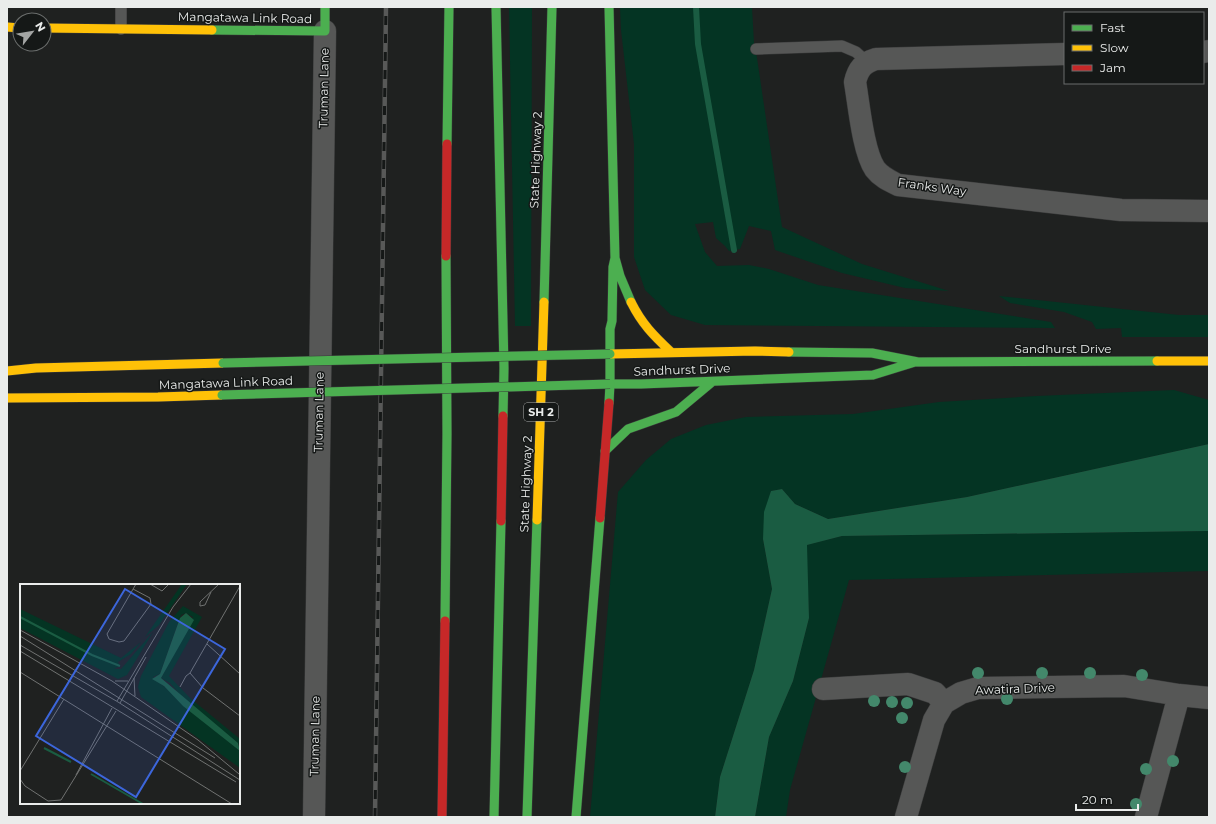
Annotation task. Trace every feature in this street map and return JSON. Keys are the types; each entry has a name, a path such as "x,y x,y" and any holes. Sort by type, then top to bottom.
{"main road":[{"name":"Truman Lane","path":"325,7 325,31"},
{"path":"442,817 447,434 445,298 449,7"},
{"name":"State Highway 2","path":"494,817 504,368 496,7"},
{"name":"State Highway 2","path":"527,817 542,372 552,7"},
{"path":"609,7 615,258 625,291 639,316 648,331 671,352"},
{"name":"Mangatawa Link Road","path":"52,28 325,31"},
{"path":"576,817 610,384 613,266 615,258"},
{"name":"Sandhurst Drive","path":"446,359 755,350 872,353 918,362 1209,361"},
{"name":"Mangatawa Link Road","path":"7,371 36,368 446,359"},
{"name":"Sandhurst Drive","path":"446,389 501,386 712,382 873,375 918,362"},
{"path":"605,451 628,429 676,412 712,382"},
{"name":"Mangatawa Link Road","path":"7,398 158,397 446,389"}],"street":[{"name":"Truman Lane","path":"314,817 325,31"},
{"path":"867,62 883,58 1064,54"},
{"name":"Franks Way","path":"867,62 857,73 855,82 870,159 882,176 898,185 1121,210 1209,211"},
{"path":"823,689 908,684 936,693 944,703 934,720 906,817"},
{"name":"Awatira Drive","path":"944,703 962,693 978,688 1124,686 1179,695 1209,698"},
{"path":"1146,817 1179,695"}],"lane":[{"path":"121,7 121,29"},
{"path":"756,49 842,46 856,52 867,62"}],"shaded area":[{"path":"509,7 532,7 531,326 515,326"},
{"path":"620,7 752,7 754,43 782,227 862,264 949,291 905,288 842,273 775,250 771,231 749,226 740,249 729,251 716,238 713,222 695,224 705,252 717,266 749,265 769,269 818,285 1051,322 1055,328 705,325 671,315 645,290 634,257 634,144 621,30"},
{"path":"999,296 1179,315 1209,315 1209,337 1122,337 1121,328 1096,329 1092,322 1064,312 1010,303"},
{"path":"1174,390 1209,400 1209,444 967,497 828,519 795,504 782,489 771,491 763,539 772,589 754,670 720,777 715,817 590,817 618,492 646,460 671,439 706,425 746,417 853,414 939,402"},
{"path":"1209,444 1209,531 842,536 807,545 809,618 793,681 769,737 755,817 715,817 720,777 754,670 772,589 763,539 764,512 771,491 782,489 795,504 828,519 967,497"},
{"path":"1209,531 1209,571 849,580 790,790 786,817 755,817 769,737 793,681 809,618 806,545 842,536"}],"waterway":[{"path":"696,7 698,44 734,250"}],"railway":[{"path":"375,817 386,7"}],"traffic: fast":[{"path":"212,30 325,31 325,7"},
{"path":"447,144 449,7"},
{"path":"496,7 504,368 503,416"},
{"path":"544,302 552,7"},
{"path":"609,7 615,258 620,276 631,302"},
{"path":"445,621 447,434 446,256"},
{"path":"609,403 610,329 612,321 613,267 615,258"},
{"path":"789,352 872,353 918,362 1157,361"},
{"path":"223,363 610,354"},
{"path":"610,384 873,375 915,362"},
{"path":"605,451 628,429 676,412 712,382"},
{"path":"222,395 610,384"},
{"path":"576,817 600,518"},
{"path":"527,817 537,520"},
{"path":"494,817 501,521"}],"traffic: slow":[{"path":"7,27 12,27"},
{"path":"52,28 212,30"},
{"path":"537,520 544,302"},
{"path":"631,302 639,317 648,329 671,352"},
{"path":"610,354 755,351 789,352"},
{"path":"1157,361 1209,361"},
{"path":"7,371 36,368 223,363"},
{"path":"7,398 222,395"}],"traffic: jam":[{"path":"446,256 447,144"},
{"path":"600,518 609,403"},
{"path":"501,521 503,416"},
{"path":"442,817 445,621"}]}
